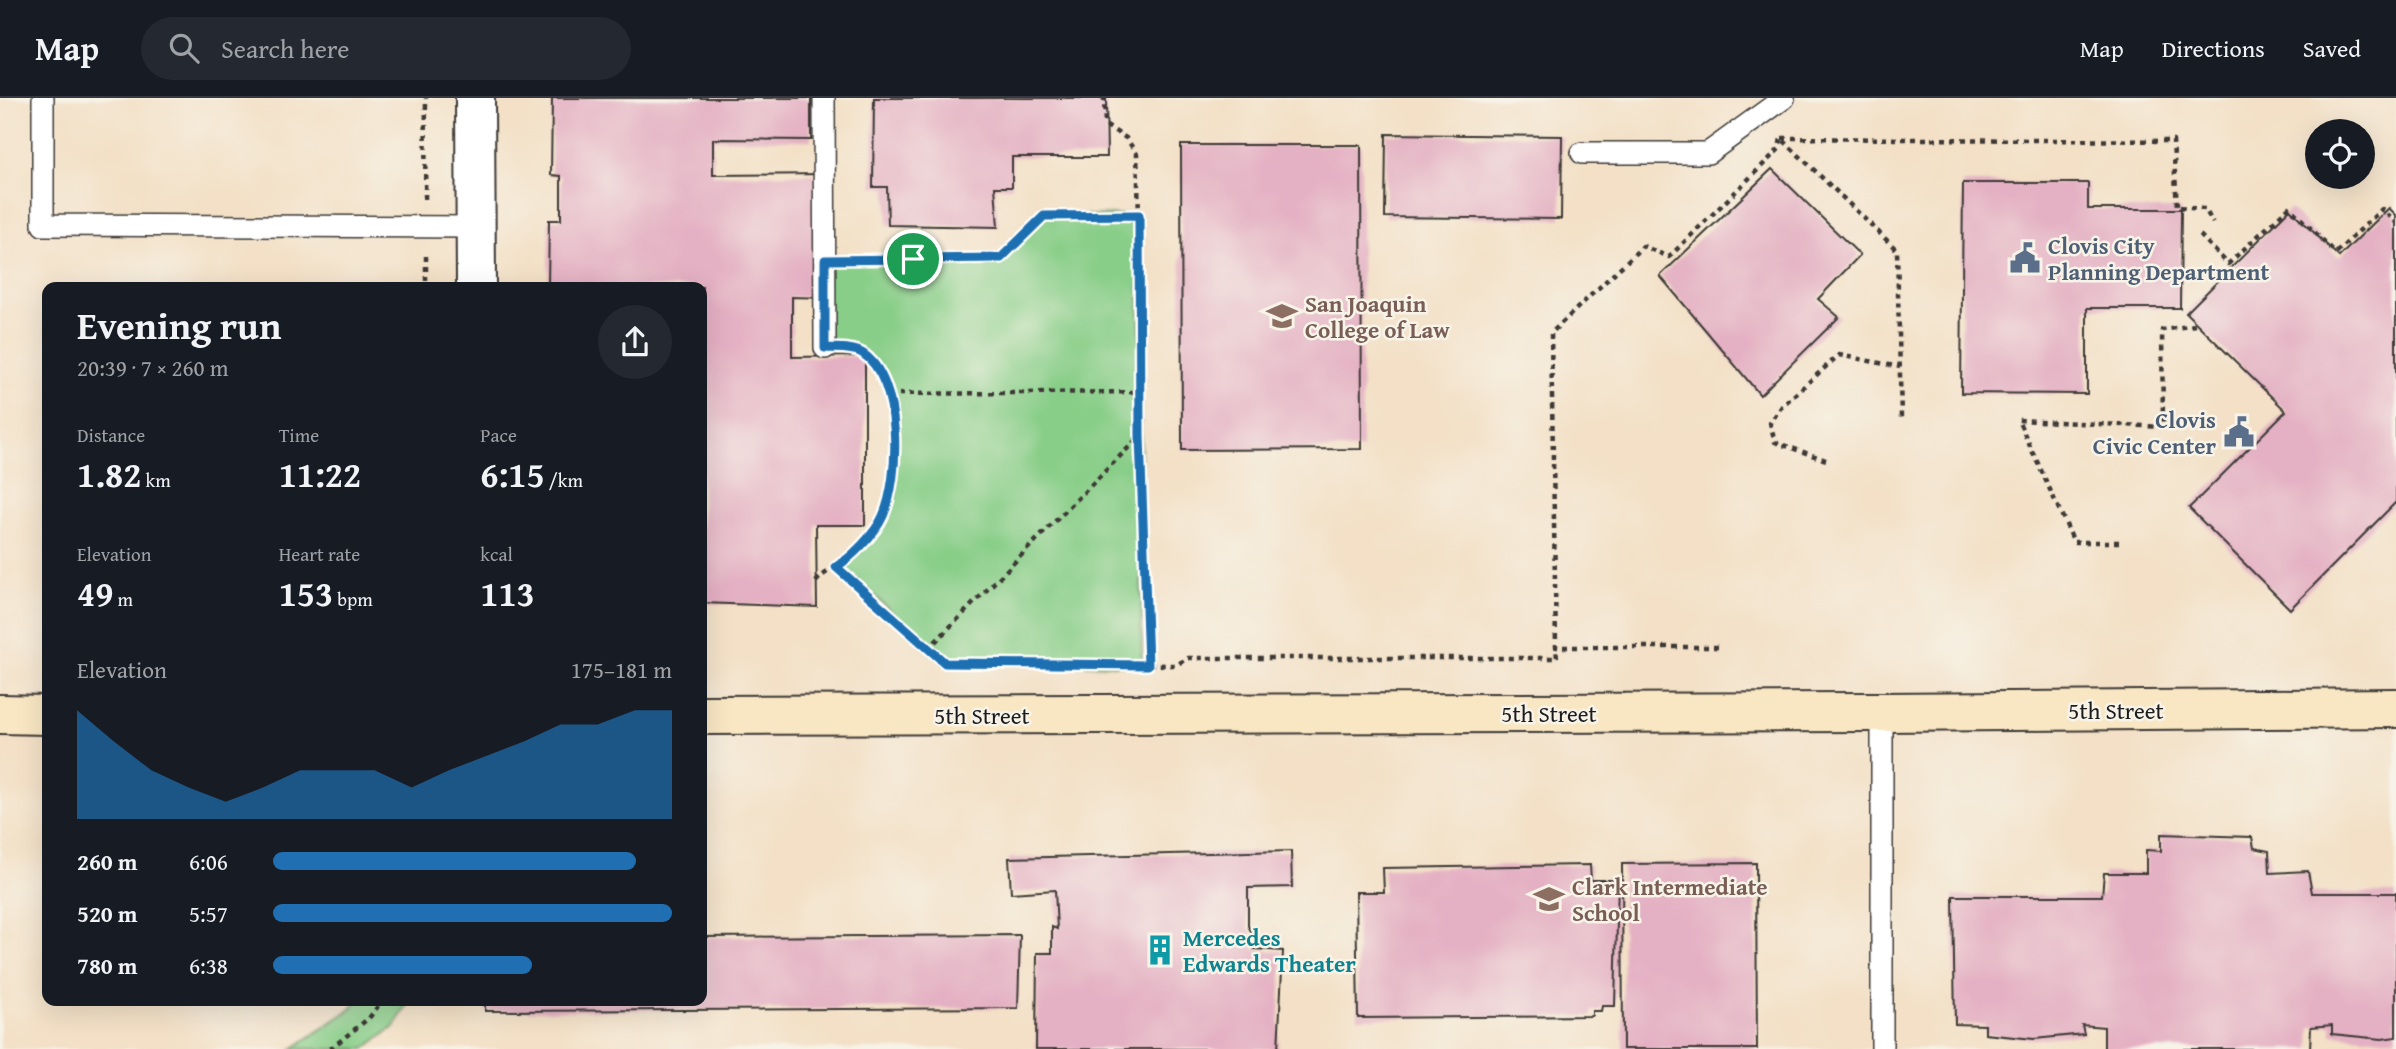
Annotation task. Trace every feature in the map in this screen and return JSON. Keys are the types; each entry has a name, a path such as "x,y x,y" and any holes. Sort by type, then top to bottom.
{"main road":[{"name":"5th Street","path":"707,715 2396,708"},
{"path":"0,714 42,715"}],"street":[{"path":"475,98 476,282"}],"lane":[{"path":"43,98 43,225 475,227"},
{"path":"824,98 825,348"},
{"path":"1582,153 1707,153 1784,98"},
{"path":"1882,712 1882,1049"}],"path":[{"path":"426,98 426,282"},
{"path":"1104,98 1105,125 1126,138 1136,154 1139,215 1140,436 1148,665"},
{"path":"1781,138 2173,141 2177,207 2205,209 2213,223"},
{"path":"1781,138 1897,250 1902,418"},
{"path":"836,567 945,663 1176,665 1188,658 1557,658 1552,333 1643,246 1669,257 1779,149 1781,138"},
{"path":"2200,235 2228,264 2289,207 2336,253 2382,209 2396,222"},
{"path":"825,260 1001,258 1044,216 1139,215"},
{"path":"2119,542 2074,542 2018,420 2163,427 2162,330 2195,325"},
{"path":"816,582 852,557 883,517 894,474 895,436 889,394 881,375 863,353 849,349 825,348"},
{"path":"1826,460 1774,442 1770,423 1782,405 1839,355 1900,367"},
{"path":"889,394 1140,392"},
{"path":"928,649 1140,436"},
{"path":"1556,647 1718,647"},
{"path":"330,1049 369,1018 378,1006"}],"green space":[{"path":"1139,215 1142,665 945,663 841,564 883,516 892,484 894,424 887,388 880,374 863,353 825,348 825,260 1001,258 1044,216"},
{"path":"407,1006 394,1027 364,1049 292,1049 352,1008"}],"building":[{"path":"552,98 811,98 811,140 713,139 713,175 826,174 827,298 792,297 792,357 865,356 865,525 816,525 817,607 707,603 707,282 548,282 549,220 561,220 561,176 551,175"},
{"path":"874,98 1106,98 1107,157 1012,157 1012,187 995,187 998,227 888,225 887,187 873,187"},
{"path":"1386,134 1562,136 1561,219 1385,217"},
{"path":"1181,145 1361,145 1362,449 1182,450"},
{"path":"1772,169 1860,255 1818,299 1839,317 1760,395 1660,276"},
{"name":"Clovis City Planning Department","path":"1963,183 2088,183 2088,209 2181,209 2180,308 2087,308 2087,394 1961,393"},
{"path":"2389,208 2396,215 2396,502 2290,609 2189,508 2286,411 2186,313 2290,209 2339,257"},
{"path":"2161,834 2252,837 2254,848 2269,851 2270,873 2308,871 2312,893 2396,893 2396,1037 2382,1039 2332,1034 2332,1025 2311,1027 2310,1049 2104,1049 2104,1027 2082,1025 2084,1034 2034,1039 1985,1034 1985,1025 1955,1024 1953,896 2102,896 2104,873 2146,873 2146,850 2161,851"},
{"name":"Mercedes Edwards Theater","path":"1291,851 1292,887 1248,888 1248,926 1254,949 1283,951 1278,1049 1036,1049 1037,953 1052,953 1052,927 1057,929 1055,890 1011,893 1009,858"},
{"path":"1756,863 1757,1049 1623,1049 1622,864"},
{"path":"1590,865 1591,880 1618,880 1615,1006 1602,1006 1601,1011 1592,1011 1592,1016 1358,1018 1356,892 1384,892 1383,868"},
{"path":"1020,935 1018,1008 485,1011 485,1006 707,1006 707,937"}],"place":[{"name":"Clovis City Planning Department","path":"2025,258"},
{"name":"San Joaquin College of Law","path":"1282,316"},
{"name":"Clovis Civic Center","path":"2239,432"},
{"name":"Clark Intermediate School","path":"1549,899"},
{"name":"Mercedes Edwards Theater","path":"1160,950"}],"route":[{"path":"1139,215 1140,436 1148,665 945,663 836,567 852,557 883,517 894,474 895,436 889,394 881,375 863,353 849,349 825,348 825,260 913,259 1001,258 1044,216 1139,215"}]}
